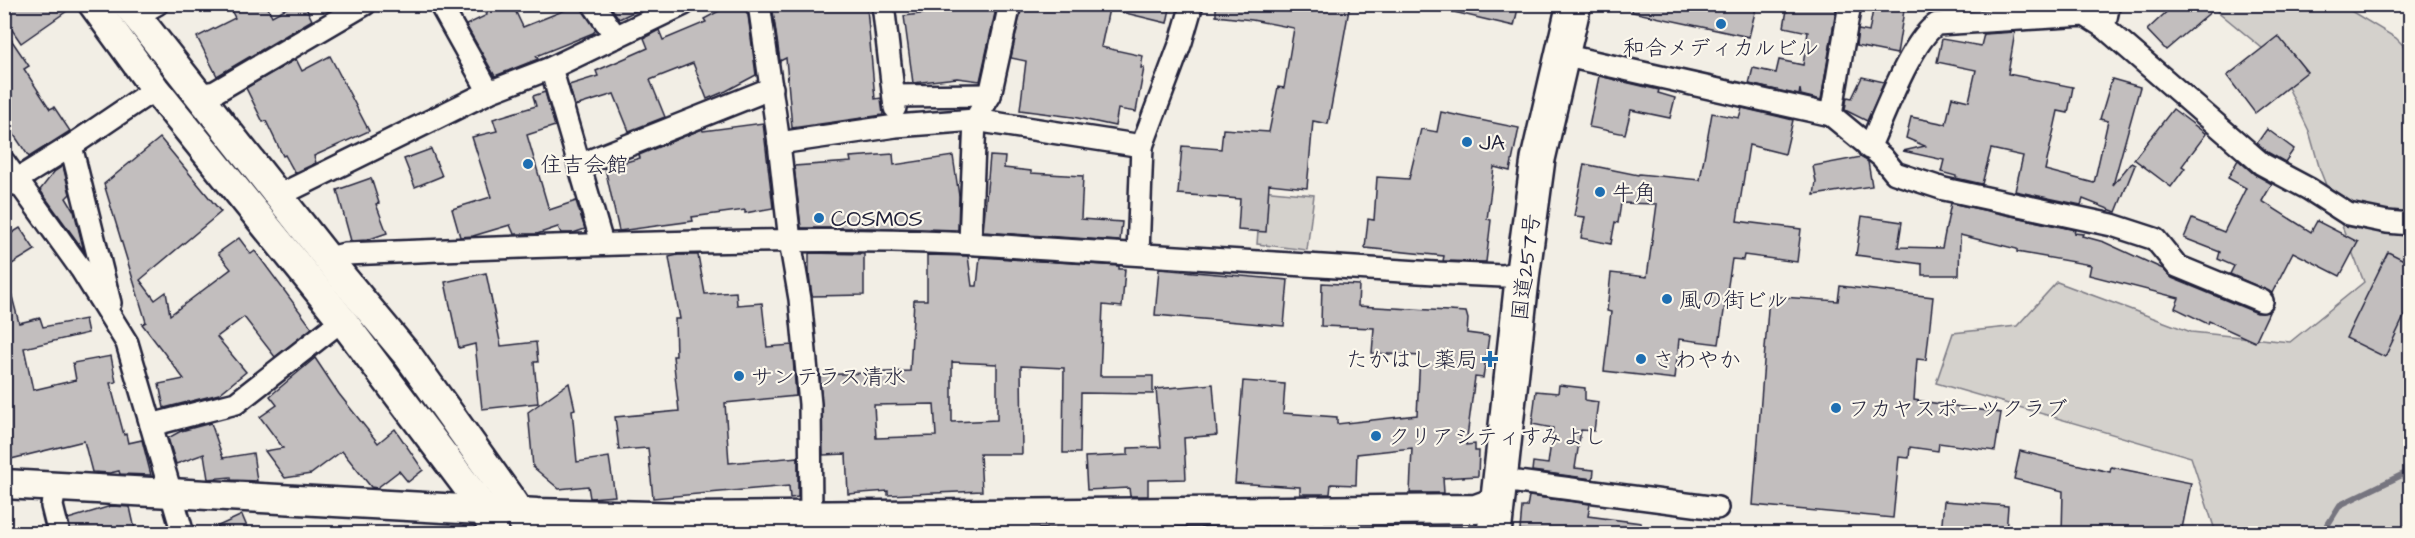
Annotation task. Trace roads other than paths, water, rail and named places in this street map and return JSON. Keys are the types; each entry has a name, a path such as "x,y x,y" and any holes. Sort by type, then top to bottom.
{"highway":[{"name":"国道257号","path":"1494,534 1523,271 1538,159 1574,4"}],"street":[{"path":"93,4 155,89 342,320 489,521"},
{"path":"197,95 215,92 365,4"},
{"path":"440,4 489,92"},
{"path":"593,4 616,37"},
{"path":"278,196 489,92 551,68 684,4"},
{"path":"759,4 772,88 790,241 800,299 810,404 811,515"},
{"path":"883,4 896,126"},
{"path":"970,243 975,120 990,95 1010,4"},
{"path":"1138,254 1143,146 1181,42 1192,4"},
{"path":"1831,115 1850,4"},
{"path":"2104,27 2109,4"},
{"path":"140,9 197,95 409,357 524,523"},
{"path":"1869,148 1914,52 1929,29 1937,24 2085,15 2104,27 2262,164 2309,189 2348,214 2410,224"},
{"path":"1562,55 1831,115 1882,157 1894,173 1944,189 2112,225 2155,238 2177,266 2262,301"},
{"path":"551,68 602,243"},
{"path":"579,165 772,88"},
{"path":"121,331 81,269 8,176 71,146 155,89"},
{"path":"894,96 990,95"},
{"path":"779,142 896,126 975,120 1143,146"},
{"path":"71,146 111,307 132,355 169,493 183,534"},
{"path":"329,258 345,254 602,243 790,241 970,243 1312,267 1503,276 1523,271"},
{"path":"151,425 236,403 342,320"},
{"path":"4,484 169,493 524,523 683,525 811,515 881,524 1005,523 1476,509 1500,490 1717,508"},
{"path":"55,488 52,506 59,534"}],"waterway":[{"path":"2322,534 2340,505 2410,471"}],"place":[{"name":"和合メディカルビル","path":"1721,24"},
{"name":"JA","path":"1467,142"},
{"name":"住吉会館","path":"528,164"},
{"name":"牛角","path":"1600,192"},
{"name":"COSMOS","path":"819,218"},
{"name":"風の街ビル","path":"1667,299"},
{"name":"たかはし薬局","path":"1490,359"},
{"name":"さわやか","path":"1641,359"},
{"name":"サンテラス清水","path":"739,376"},
{"name":"フカヤスポーツクラブ","path":"1836,408"},
{"name":"クリアシティすみよし","path":"1376,436"}]}
